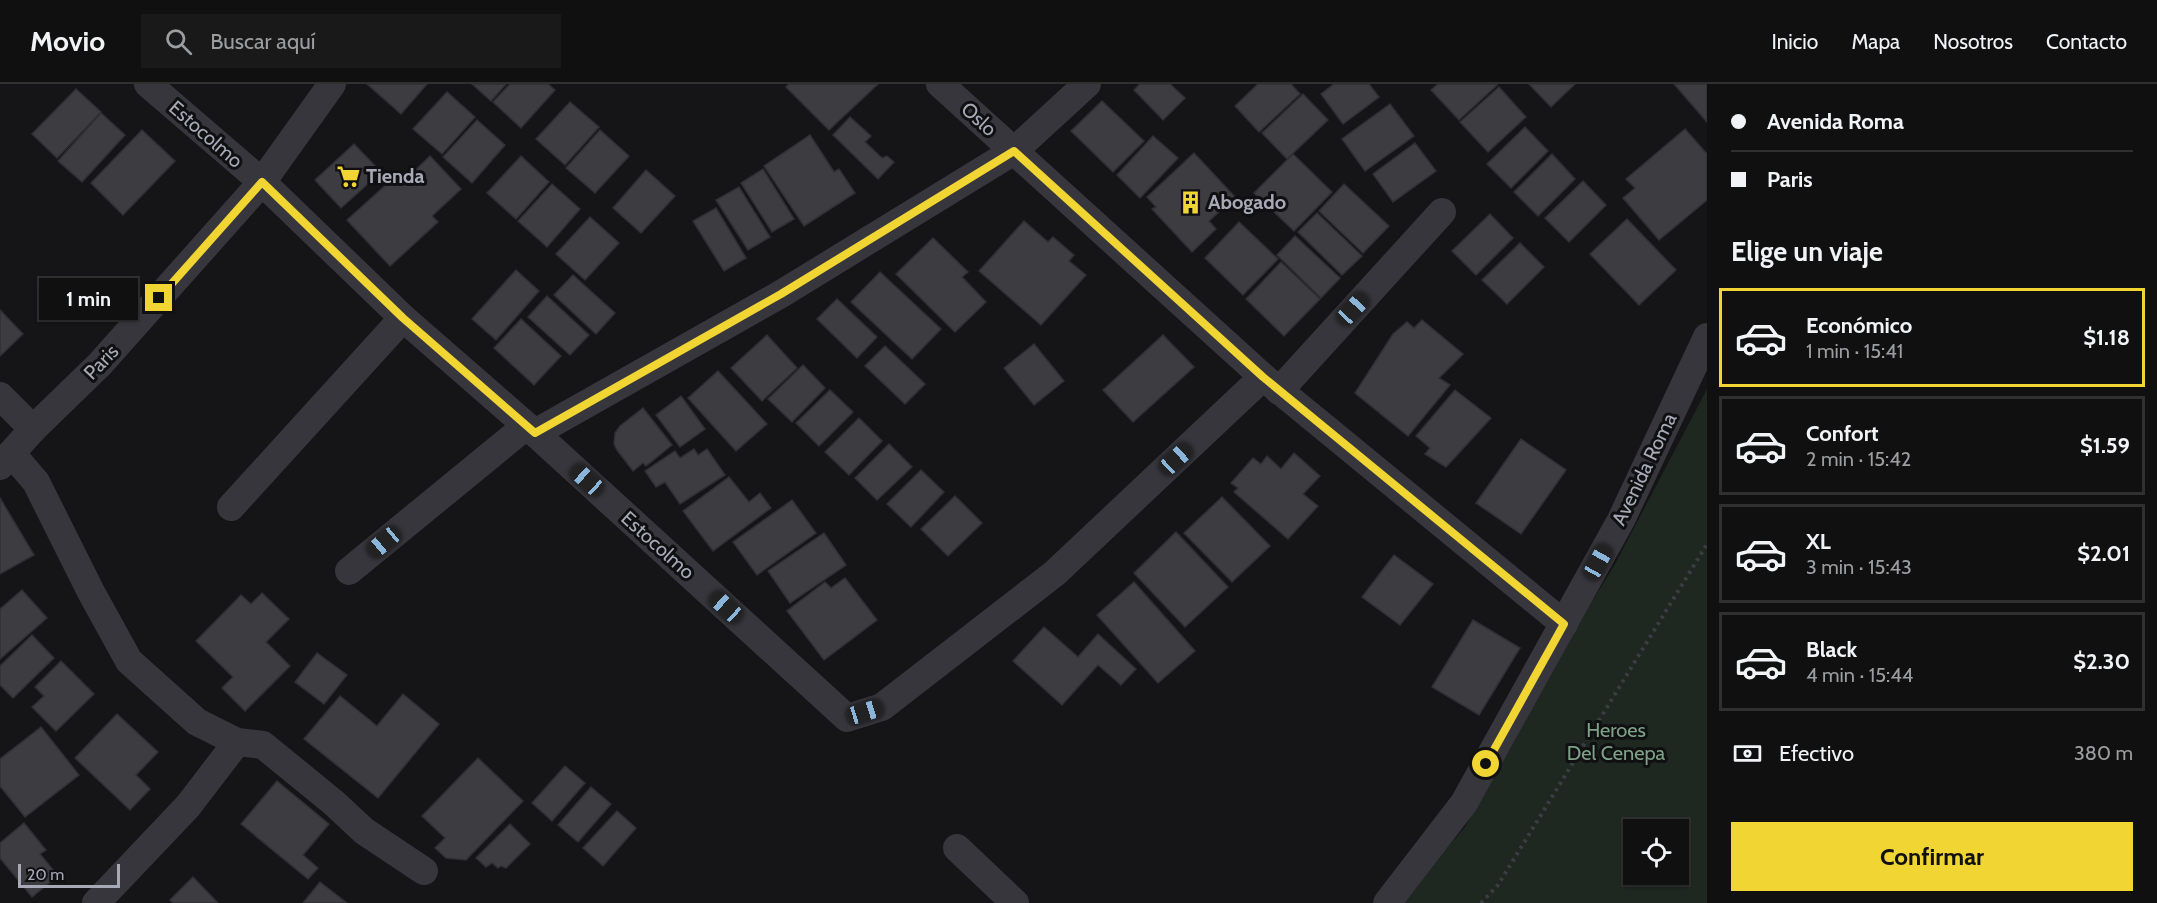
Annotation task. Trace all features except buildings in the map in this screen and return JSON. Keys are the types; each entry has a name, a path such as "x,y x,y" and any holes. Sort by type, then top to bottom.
{"street":[{"name":"Estocolmo","path":"147,84 262,182 403,318 531,429 847,718 882,707 1055,573 1271,384"},
{"name":"Paris","path":"6,460 33,429 100,364 262,182 332,84"},
{"name":"Oslo","path":"940,84 1271,384 1564,624"},
{"path":"349,572 531,429 781,294 1014,151 1087,84"},
{"path":"1271,384 1442,212"},
{"path":"231,507 403,318"},
{"name":"Avenida Roma","path":"1387,903 1464,803 1621,520 1707,338"},
{"path":"0,396 33,429"},
{"path":"6,460 36,482 91,592 129,661 197,723 237,742 263,745 334,803 364,831 424,871"},
{"path":"96,903 188,806 237,742"},
{"path":"957,848 1015,903"}],"path":[{"path":"1481,903 1498,885 1707,544"}],"green space":[{"name":"Heroes Del Cenepa","path":"1707,389 1707,903 1399,903 1465,827 1574,631 1615,564"}],"place":[{"name":"Tienda","path":"348,176"},
{"name":"Abogado","path":"1190,202"}],"route":[{"path":"159,298 262,182 403,318 535,433 781,294 1014,151 1263,377 1564,624 1486,764"}]}
